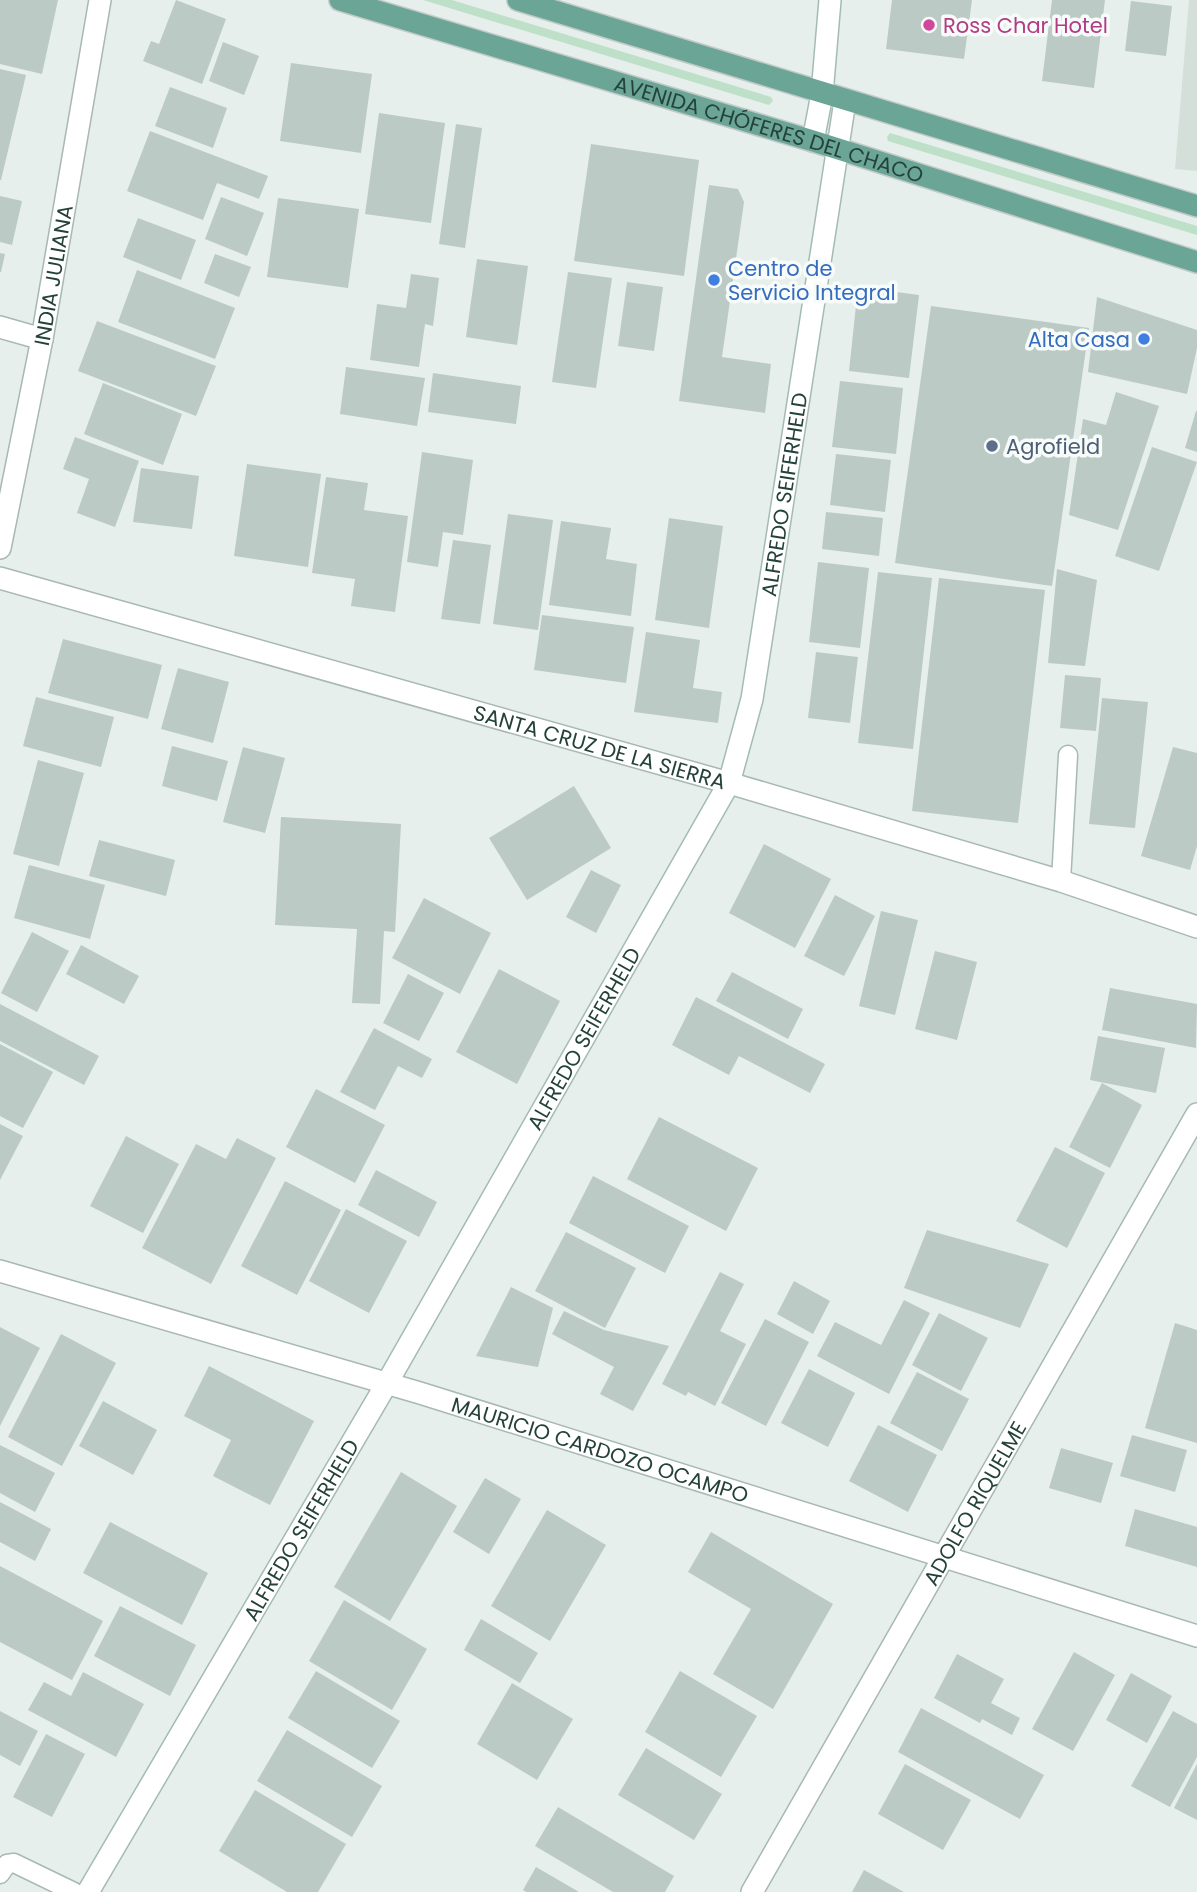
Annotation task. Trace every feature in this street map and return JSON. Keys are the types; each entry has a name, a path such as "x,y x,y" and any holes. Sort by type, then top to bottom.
{"main road":[{"name":"AVENIDA CHÓFERES DEL CHACO","path":"340,0 813,141 1197,262"},
{"path":"518,0 1197,206"}],"street":[{"name":"INDIA JULIANA","path":"0,548 42,339 100,0"},
{"path":"813,141 822,94 830,0"},
{"name":"ALFREDO SEIFERHELD","path":"88,1892 387,1383 729,783 752,699 845,101"},
{"path":"0,327 42,339"},
{"name":"SANTA CRUZ DE LA SIERRA","path":"0,578 729,783 1061,881 1197,927"},
{"name":"ADOLFO RIQUELME","path":"752,1892 1197,1114"},
{"name":"MAURICIO CARDOZO OCAMPO","path":"0,1270 387,1383 1197,1636"}],"lane":[{"path":"1061,881 1068,755"},
{"path":"0,1874 7,1864 14,1863 74,1892"}],"shaded area":[{"path":"1189,0 1197,0 1197,171 1175,169"}],"green space":[{"path":"423,0 452,0 771,97 773,101 769,105"},
{"path":"890,133 1197,226 1197,235 888,141"}],"building":[{"path":"0,0 58,0 42,74 0,64"},
{"path":"176,0 226,19 202,84 143,61 151,41 159,44"},
{"name":"Ross Char Hotel","path":"892,0 972,0 964,59 886,49"},
{"path":"1052,0 1105,0 1094,88 1042,81"},
{"path":"1131,1 1172,6 1166,56 1125,51"},
{"path":"223,42 259,56 244,95 209,81"},
{"path":"291,63 372,74 361,153 280,141"},
{"path":"0,69 26,75 1,180 0,180"},
{"path":"170,87 227,108 213,148 155,126"},
{"path":"379,113 445,123 431,223 365,214"},
{"path":"456,124 482,128 465,248 439,244"},
{"path":"150,131 268,176 259,199 217,183 203,220 127,191"},
{"path":"591,144 699,160 684,276 574,261"},
{"name":"Centro de Servicio Integral","path":"709,185 738,189 744,202 722,357 771,364 765,413 679,401"},
{"path":"0,196 22,201 12,245 0,242"},
{"path":"221,197 264,213 247,256 205,239"},
{"path":"278,198 359,209 348,288 267,277"},
{"path":"138,218 196,240 181,280 123,257"},
{"path":"0,253 5,254 1,272 0,272"},
{"path":"215,254 251,267 239,297 204,283"},
{"path":"477,259 528,266 517,345 466,337"},
{"path":"137,270 235,308 215,359 118,322"},
{"path":"568,272 612,278 596,388 552,382"},
{"path":"411,274 439,278 433,326 425,324 419,367 370,360 377,304 406,308"},
{"path":"627,282 663,287 654,351 618,346"},
{"path":"858,287 919,295 909,378 849,371"},
{"name":"Alta Casa","path":"1097,297 1197,330 1197,348 1187,394 1088,372"},
{"name":"Agrofield","path":"931,306 1089,328 1052,586 895,563"},
{"path":"97,321 216,366 196,416 78,371"},
{"path":"346,367 425,378 417,426 340,414"},
{"path":"433,373 521,386 516,424 428,412"},
{"path":"840,381 903,388 896,454 832,447"},
{"path":"103,383 182,414 163,465 84,434"},
{"path":"1116,392 1159,406 1118,530 1069,515 1083,419 1106,425"},
{"path":"1197,411 1197,452 1185,448"},
{"path":"75,437 139,461 115,527 77,513 89,479 63,469"},
{"path":"1152,447 1197,462 1159,571 1115,556"},
{"path":"422,452 473,460 463,535 443,532 438,567 407,562"},
{"path":"836,454 891,460 885,512 830,505"},
{"path":"247,464 321,474 308,567 234,556"},
{"path":"141,468 199,476 192,529 133,522"},
{"path":"326,477 368,483 364,510 408,516 395,612 351,606 355,579 312,573"},
{"path":"826,512 883,518 879,556 822,549"},
{"path":"508,514 553,520 538,630 493,624"},
{"path":"669,518 723,526 709,628 655,620"},
{"path":"561,521 611,528 606,559 637,564 631,616 549,605"},
{"path":"453,540 491,545 480,624 441,619"},
{"path":"818,562 869,568 860,648 809,642"},
{"path":"1057,569 1097,580 1085,666 1048,663"},
{"path":"878,572 932,578 913,749 858,743"},
{"path":"939,578 1045,590 1018,823 912,811"},
{"path":"542,615 634,627 626,683 534,670"},
{"path":"646,632 700,640 693,688 722,692 718,723 634,712"},
{"path":"63,639 162,665 148,719 48,693"},
{"path":"816,652 858,657 850,723 808,718"},
{"path":"178,668 229,682 213,743 161,729"},
{"path":"1065,675 1101,678 1096,731 1060,728"},
{"path":"36,697 114,717 101,767 23,746"},
{"path":"1102,698 1148,702 1135,828 1089,824"},
{"path":"172,746 228,761 217,801 162,786"},
{"path":"243,747 285,758 265,833 223,822"},
{"path":"1173,747 1197,753 1197,846 1190,870 1141,856"},
{"path":"38,760 84,773 59,866 13,854"},
{"path":"574,786 611,848 527,900 489,838"},
{"path":"281,817 401,824 395,932 384,931 380,1004 352,1003 357,929 275,925"},
{"path":"99,840 175,860 166,896 89,876"},
{"path":"764,844 831,879 795,948 729,913"},
{"path":"29,865 105,885 90,939 14,918"},
{"path":"591,870 621,885 596,933 566,917"},
{"path":"835,895 875,916 844,976 804,956"},
{"path":"424,898 491,933 460,994 392,958"},
{"path":"881,911 918,920 895,1015 859,1006"},
{"path":"32,932 69,951 37,1012 1,993"},
{"path":"81,945 139,976 124,1004 66,974"},
{"path":"935,951 977,962 957,1040 915,1029"},
{"path":"499,969 560,1001 517,1084 456,1052"},
{"path":"732,972 803,1009 788,1039 716,1001"},
{"path":"408,974 444,993 419,1041 383,1023"},
{"path":"1110,988 1197,1004 1196,1048 1102,1030"},
{"path":"696,997 825,1064 810,1093 739,1056 729,1075 672,1045"},
{"path":"0,1004 99,1056 84,1085 0,1041"},
{"path":"374,1028 432,1059 422,1078 398,1066 375,1110 340,1092"},
{"path":"1098,1036 1165,1048 1156,1093 1090,1080"},
{"path":"0,1044 53,1072 23,1128 0,1116"},
{"path":"1102,1083 1142,1105 1110,1168 1069,1147"},
{"path":"316,1089 385,1125 355,1183 286,1147"},
{"path":"659,1117 758,1168 726,1231 627,1179"},
{"path":"0,1124 23,1136 0,1180"},
{"path":"126,1136 179,1164 143,1233 90,1206"},
{"path":"237,1138 276,1158 211,1284 142,1248 196,1144 226,1159"},
{"path":"1055,1147 1105,1173 1067,1248 1016,1221"},
{"path":"376,1170 437,1202 419,1237 358,1205"},
{"path":"593,1176 689,1226 665,1273 569,1223"},
{"path":"285,1181 341,1210 297,1295 241,1266"},
{"path":"346,1209 407,1241 369,1313 309,1281"},
{"path":"927,1230 1049,1264 1020,1328 904,1288"},
{"path":"566,1232 636,1268 605,1328 535,1291"},
{"path":"720,1272 744,1284 720,1331 746,1344 715,1406 688,1392 686,1396 662,1384"},
{"path":"794,1281 830,1301 813,1334 777,1314"},
{"path":"511,1287 553,1308 538,1367 476,1356"},
{"path":"904,1300 930,1313 889,1394 817,1356 835,1322 881,1345"},
{"path":"564,1311 604,1330 669,1346 633,1411 600,1394 614,1367 552,1334"},
{"path":"939,1313 988,1338 961,1391 912,1365"},
{"path":"765,1319 809,1342 766,1426 721,1403"},
{"path":"1175,1323 1197,1330 1197,1443 1145,1428"},
{"path":"0,1327 40,1348 0,1426"},
{"path":"61,1334 116,1363 62,1466 8,1437"},
{"path":"209,1366 314,1421 270,1505 213,1476 231,1440 184,1416"},
{"path":"809,1369 855,1393 828,1447 781,1423"},
{"path":"917,1372 969,1399 942,1451 890,1423"},
{"path":"103,1401 157,1430 133,1475 79,1446"},
{"path":"878,1425 937,1455 908,1512 849,1481"},
{"path":"1132,1435 1187,1450 1175,1492 1120,1476"},
{"path":"0,1445 55,1473 35,1512 0,1493"},
{"path":"1061,1448 1113,1463 1101,1503 1049,1488"},
{"path":"401,1472 457,1506 390,1621 334,1587"},
{"path":"485,1478 521,1499 489,1554 453,1532"},
{"path":"0,1502 51,1529 35,1561 0,1542"},
{"path":"1135,1509 1197,1527 1197,1567 1125,1546"},
{"path":"547,1510 606,1545 550,1641 491,1606"},
{"path":"110,1522 208,1573 182,1625 83,1573"},
{"path":"711,1532 833,1604 773,1709 713,1674 751,1609 688,1572"},
{"path":"0,1566 103,1621 72,1680 0,1642"},
{"path":"344,1600 427,1649 392,1710 309,1661"},
{"path":"120,1606 196,1645 170,1696 94,1656"},
{"path":"481,1619 538,1653 520,1683 464,1650"},
{"path":"1074,1652 1115,1675 1073,1751 1032,1729"},
{"path":"957,1654 1004,1679 991,1703 1020,1718 1012,1735 982,1719 980,1723 934,1698"},
{"path":"316,1671 400,1721 372,1768 288,1718"},
{"path":"680,1671 757,1716 721,1777 645,1732"},
{"path":"83,1672 144,1704 116,1757 28,1710 44,1682 71,1696"},
{"path":"1131,1673 1172,1696 1147,1743 1106,1720"},
{"path":"512,1683 573,1719 537,1780 477,1744"},
{"path":"921,1708 1044,1775 1020,1819 898,1752"},
{"path":"0,1711 38,1731 20,1766 0,1755"},
{"path":"1173,1711 1197,1724 1197,1757 1170,1807 1131,1786"},
{"path":"287,1730 382,1786 352,1837 257,1781"},
{"path":"46,1734 85,1754 52,1817 13,1797"},
{"path":"646,1748 722,1794 694,1840 618,1795"},
{"path":"905,1764 971,1800 943,1850 878,1814"},
{"path":"1197,1764 1197,1820 1174,1808"},
{"path":"255,1790 346,1844 318,1892 287,1892 219,1851"},
{"path":"558,1807 674,1876 665,1892 613,1892 535,1846"},
{"path":"536,1867 579,1892 526,1892 523,1890"},
{"path":"864,1870 904,1892 852,1892"}],"place":[{"name":"Ross Char Hotel","path":"929,25"},
{"name":"Centro de Servicio Integral","path":"714,280"},
{"name":"Alta Casa","path":"1144,339"},
{"name":"Agrofield","path":"992,446"}]}
